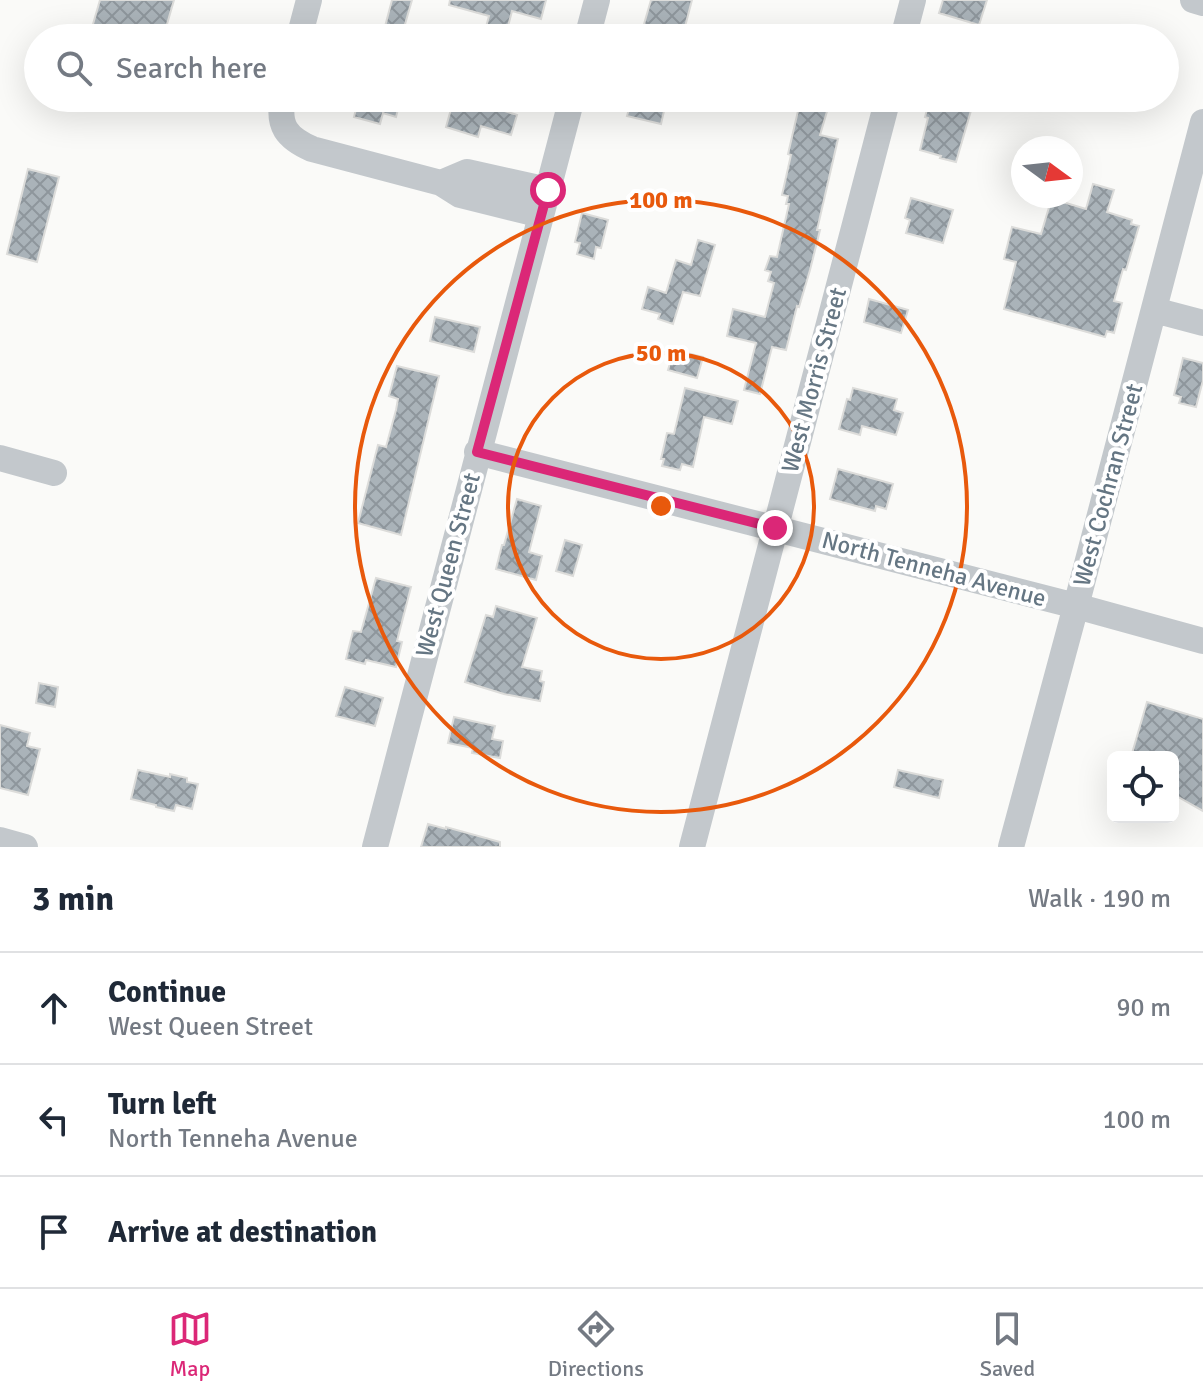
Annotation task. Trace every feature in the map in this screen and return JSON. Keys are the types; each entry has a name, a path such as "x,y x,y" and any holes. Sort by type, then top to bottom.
{"street":[{"path":"303,24 309,0"},
{"path":"591,24 597,0"},
{"path":"907,24 913,0"},
{"path":"1193,0 1203,3"},
{"path":"282,112 286,133 312,149 441,183 460,195 545,203"},
{"name":"West Queen Street","path":"375,847 568,112"},
{"name":"West Morris Street","path":"692,847 884,112"},
{"name":"West Cochran Street","path":"1011,847 1203,122"},
{"path":"1154,310 1203,323"},
{"name":"North Tenneha Avenue","path":"477,452 1203,641"},
{"path":"0,458 54,473"},
{"path":"0,840 25,847"}],"building":[{"path":"100,0 174,0 167,24 93,24"},
{"path":"392,0 412,0 405,24 386,24"},
{"path":"450,0 546,0 541,19 512,11 509,24 487,24 489,16 449,5"},
{"path":"651,0 692,0 686,24 644,24"},
{"path":"943,0 987,0 979,24 939,13"},
{"path":"355,112 397,112 396,117 383,113 380,124 354,117"},
{"path":"450,112 508,112 517,115 511,135 481,126 478,137 446,127"},
{"path":"628,112 664,112 661,124 627,116"},
{"path":"798,112 827,112 820,135 838,139 817,230 820,230 786,350 772,347 760,394 744,390 756,343 727,336 733,309 765,317 774,283 768,281 771,272 765,270 770,256 777,257 789,204 786,204 788,196 782,195 791,155 788,154"},
{"path":"926,112 971,112 956,162 920,150 928,118 925,117"},
{"path":"28,169 59,177 37,262 7,254"},
{"path":"1093,184 1114,190 1107,212 1132,220 1131,224 1139,226 1114,301 1122,303 1114,333 1107,331 1105,337 1004,309 1016,262 1004,259 1012,227 1041,234 1049,208 1086,209"},
{"path":"911,198 953,210 943,243 906,233 910,220 905,218"},
{"path":"582,213 608,220 601,248 596,247 594,259 577,254 580,243 575,242"},
{"path":"698,240 715,245 700,296 683,292 673,324 658,319 660,314 642,309 648,287 666,293 676,260 691,265"},
{"path":"869,299 908,310 901,333 864,322"},
{"path":"435,317 480,327 474,352 430,341"},
{"path":"674,350 703,357 697,378 668,370"},
{"path":"1183,358 1203,363 1203,380 1196,407 1179,403 1181,397 1174,395"},
{"path":"397,366 439,376 401,535 358,523 378,445 386,447 396,410 398,399 389,396"},
{"path":"685,388 738,401 732,424 704,417 693,467 682,464 680,470 662,466 664,459 661,459 667,433 674,434"},
{"path":"853,388 897,399 894,410 903,413 896,435 862,426 860,435 839,429"},
{"path":"838,469 893,484 886,509 876,506 875,511 830,499"},
{"path":"517,499 541,506 529,552 542,556 536,580 496,569"},
{"path":"565,540 582,545 573,576 556,571"},
{"path":"376,578 411,587 397,641 402,642 396,667 346,659 353,631 361,632"},
{"path":"496,606 537,618 522,667 542,671 540,681 544,682 540,701 465,682 486,615 493,617"},
{"path":"39,683 58,687 55,707 36,703"},
{"path":"345,687 383,698 375,726 336,716"},
{"path":"1147,702 1203,719 1203,811 1179,797 1179,751 1133,751"},
{"path":"454,717 495,726 492,739 503,741 500,758 472,753 473,748 448,743"},
{"path":"0,725 30,733 27,746 40,749 28,795 0,788"},
{"path":"138,770 170,777 170,774 198,784 192,809 176,805 174,811 131,799"},
{"path":"898,770 943,780 939,798 894,787"},
{"path":"428,824 500,842 500,847 421,847"}],"route":[{"path":"548,190 477,452 775,528"}]}
